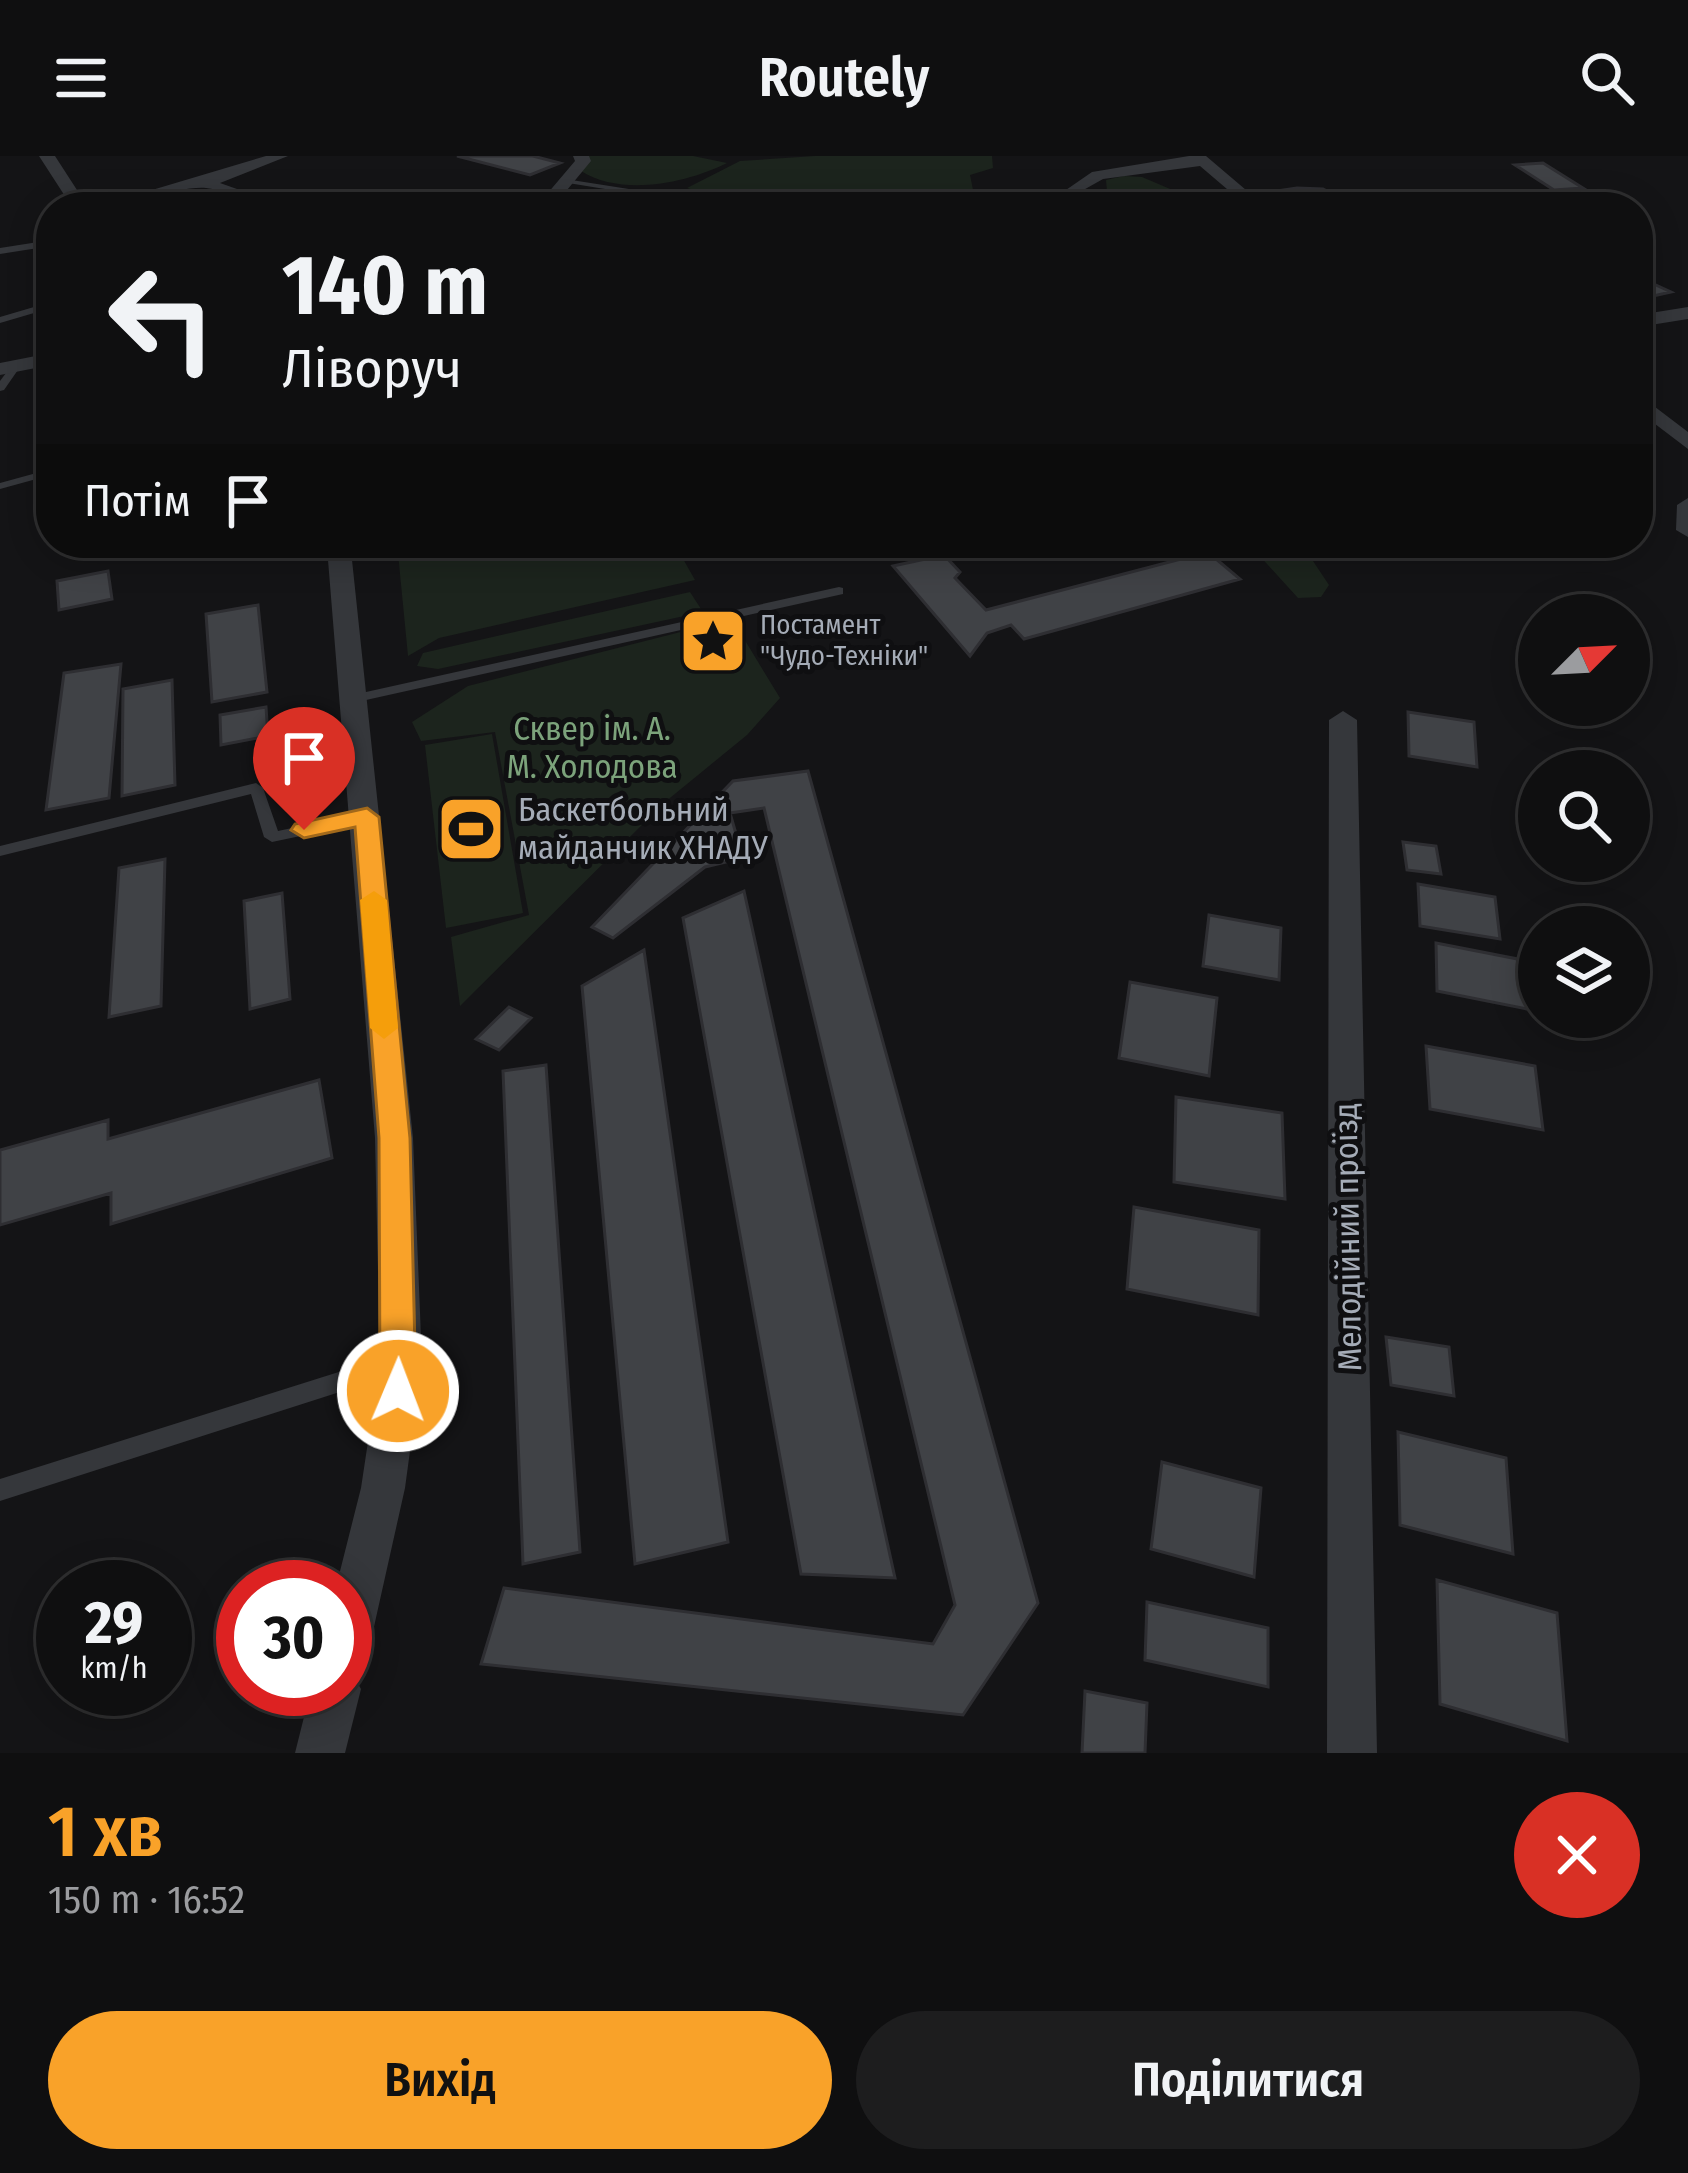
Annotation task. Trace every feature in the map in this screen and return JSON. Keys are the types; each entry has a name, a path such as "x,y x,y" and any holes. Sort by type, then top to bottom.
{"street":[{"path":"46,156 70,192"},
{"path":"164,192 280,156"},
{"path":"558,192 581,156"},
{"path":"1077,192 1087,178 1197,159 1239,192"},
{"path":"205,182 235,192"},
{"path":"1653,319 1688,313"},
{"path":"1653,413 1688,443"},
{"path":"1688,505 1688,530"},
{"path":"339,558 357,698 394,1138 400,1363 383,1488 366,1560"},
{"name":"Мелодійний проїзд","path":"1343,720 1352,1753"},
{"path":"320,1753 329,1716"}],"lane":[{"path":"568,181 637,192"},
{"path":"0,251 36,245"},
{"path":"0,320 36,309"},
{"path":"0,388 8,368"},
{"path":"0,485 36,476"},
{"path":"357,698 839,591"},
{"path":"0,851 256,788 272,837 367,817"},
{"path":"0,1490 400,1363"}],"green space":[{"path":"586,156 693,156 727,163 674,181 635,185 615,184 581,171"},
{"path":"992,156 993,168 970,175 973,192 700,192 687,188 740,161"},
{"path":"1142,177 1177,192 1107,192 1106,180"},
{"path":"398,558 683,558 695,580 439,638 408,656"},
{"path":"1262,558 1311,558 1329,585 1321,597 1298,598"},
{"path":"690,592 703,612 438,669 417,666 423,653"},
{"name":"Сквер ім. А. М. Холодова","path":"732,619 780,698 747,735 665,802 460,1006 451,937 529,915 495,732 421,741 412,722 468,686"},
{"name":"Баскетбольний майданчик ХНАДУ","path":"492,734 523,913 446,928 425,745"}],"building":[{"path":"457,156 533,156 560,163 530,175"},
{"path":"1543,163 1583,188 1554,190 1515,165"},
{"path":"1323,189 1329,192 1287,192 1283,190"},
{"path":"1653,284 1671,292 1653,296"},
{"path":"947,558 960,572 955,578 986,610 1181,559 1215,558 1240,579 1024,639 1011,625 987,633 970,656 893,566"},
{"path":"108,571 112,599 59,610 57,581"},
{"path":"258,605 267,692 212,702 206,614"},
{"path":"121,664 109,798 46,810 64,673"},
{"path":"172,680 175,785 122,796 123,689"},
{"path":"266,707 268,736 221,745 220,715"},
{"path":"1408,712 1474,722 1477,767 1409,756"},
{"path":"808,771 1038,1603 963,1715 481,1664 504,1588 933,1644 955,1605 764,808 730,813 743,858 705,867 613,938 592,927 733,781"},
{"path":"1403,842 1436,846 1441,874 1407,870"},
{"path":"165,859 161,1006 109,1017 119,868"},
{"path":"1418,884 1495,897 1500,939 1420,926"},
{"path":"744,891 895,1578 801,1574 683,918"},
{"path":"282,893 290,999 250,1009 244,901"},
{"path":"1209,915 1281,928 1279,980 1203,966"},
{"path":"1436,943 1518,959 1518,1007 1437,991"},
{"path":"644,950 728,1542 635,1564 582,986"},
{"path":"1130,982 1217,998 1209,1076 1119,1058"},
{"path":"509,1007 531,1018 499,1050 476,1039"},
{"path":"1426,1046 1535,1066 1543,1130 1430,1109"},
{"path":"546,1065 580,1552 523,1564 503,1071"},
{"path":"319,1080 332,1158 111,1224 111,1193 0,1225 0,1150 108,1120 108,1139"},
{"path":"1176,1097 1282,1113 1285,1199 1174,1182"},
{"path":"1134,1207 1259,1230 1258,1315 1127,1289"},
{"path":"1386,1337 1449,1347 1454,1396 1391,1385"},
{"path":"1398,1432 1506,1458 1513,1554 1400,1525"},
{"path":"1162,1462 1261,1488 1254,1577 1151,1549"},
{"path":"1437,1580 1557,1613 1567,1741 1440,1704"},
{"path":"1147,1602 1268,1628 1268,1687 1145,1660"},
{"path":"1085,1691 1147,1703 1145,1753 1082,1753"}],"slow traffic":[{"path":"374,900 384,1028"}],"place":[{"name":"Постамент \"Чудо-Техніки\"","path":"713,641"},
{"name":"Баскетбольний майданчик ХНАДУ","path":"471,829"}],"route":[{"path":"304,830 367,817 394,1138 398,1391"}]}
